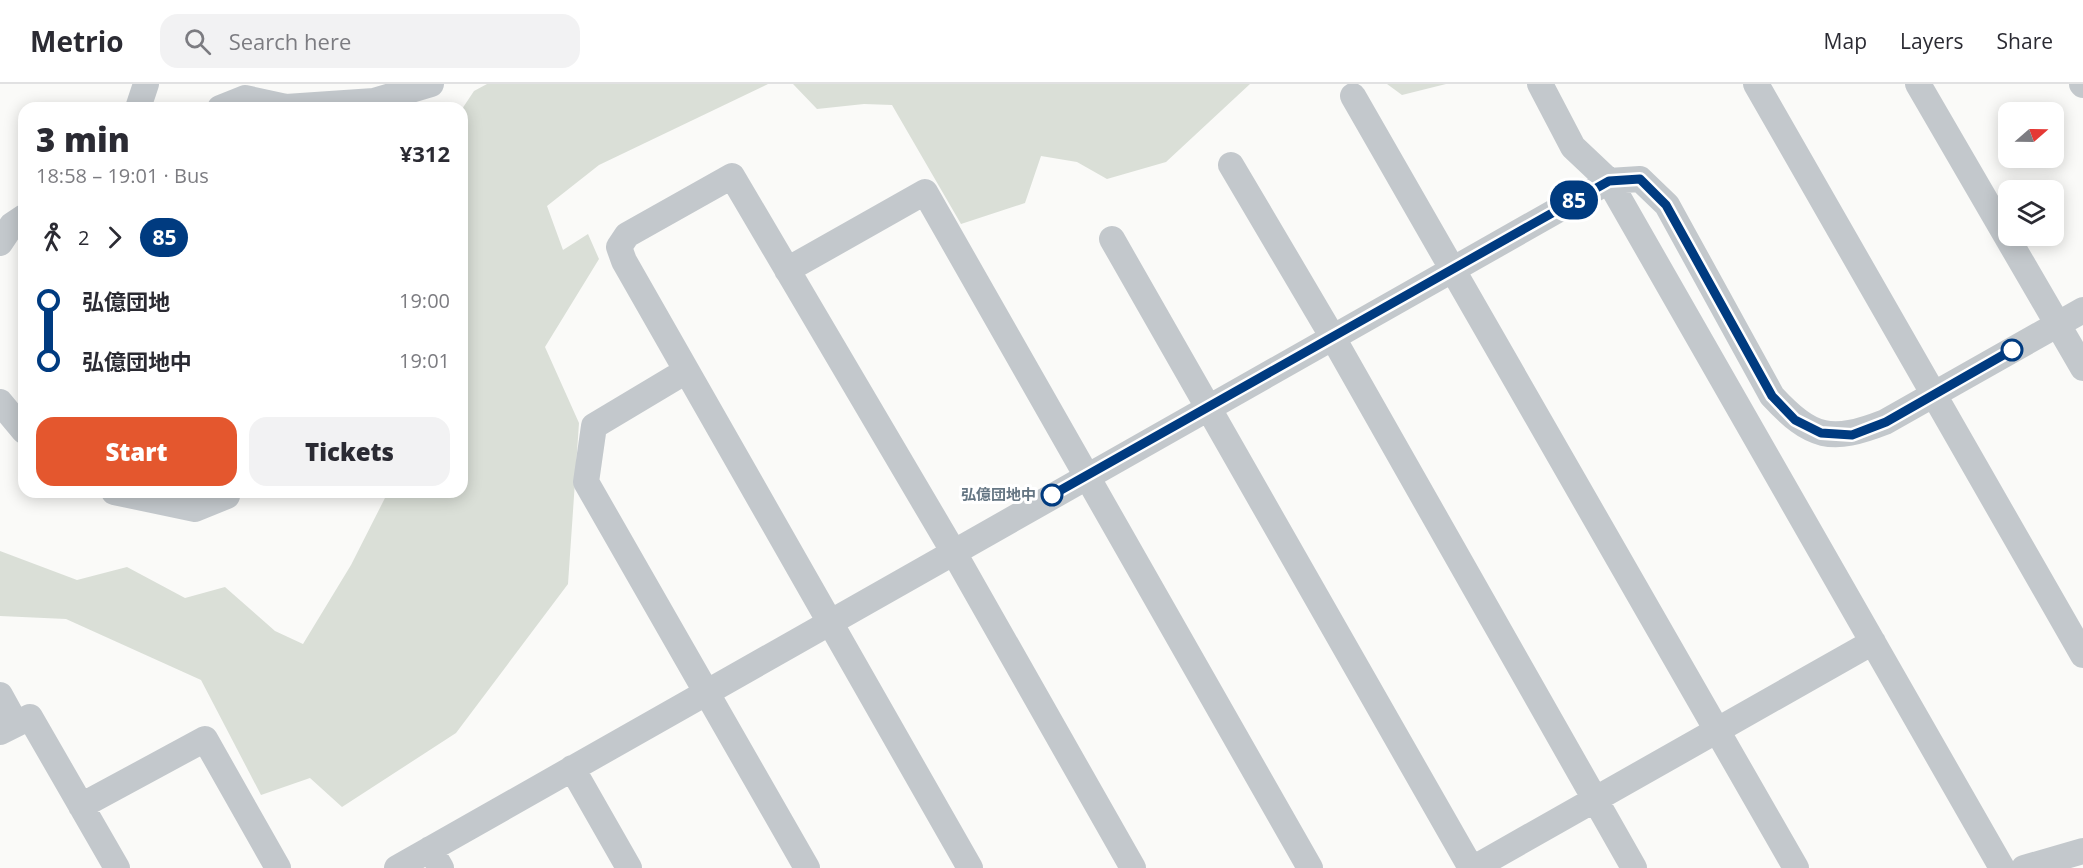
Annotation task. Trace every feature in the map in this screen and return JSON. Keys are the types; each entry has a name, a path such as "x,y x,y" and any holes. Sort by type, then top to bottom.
{"street":[{"path":"140,102 146,84"},
{"path":"359,102 374,101 431,84"},
{"path":"1540,84 1573,147 1609,181 2002,868"},
{"path":"1756,84 2083,655"},
{"path":"1918,84 2083,368"},
{"path":"1353,96 1796,868"},
{"path":"235,102 245,98 263,102"},
{"path":"1231,165 1332,336 1634,868"},
{"path":"970,868 624,261 619,246 627,235 732,176 953,551 1132,868"},
{"path":"396,868 436,859 572,768 1609,181 1640,179 1666,205 1772,396 1795,420 1821,433 1852,435 1886,422 2083,310"},
{"path":"787,270 925,192 1310,868"},
{"path":"0,243 12,225 18,221"},
{"path":"1112,239 1472,868 1873,642"},
{"path":"686,370 594,426 586,482 807,868"},
{"path":"0,402 18,424"},
{"path":"143,498 195,509 222,498"},
{"path":"0,695 8,728 30,717 117,868"},
{"path":"81,806 205,739 278,868"},
{"path":"572,768 629,868"},
{"path":"2024,868 2083,851"}],"shaded area":[{"path":"487,84 768,84 599,165 547,206 563,250 588,234 599,259 545,347 579,423 568,584 456,733 342,807 310,778 261,795 201,680 66,619 0,616 0,551 77,580 127,567 185,598 225,587 275,631 303,644 351,565 385,498 468,498 467,102 474,91"},
{"path":"793,84 1250,84 1166,162 1107,179 1077,162 1041,156 1025,203 961,224 892,105 864,104 817,109"},
{"path":"1387,84 1446,84 1402,95"}],"bus line":[{"name":"85","path":"1052,495 1609,181 1640,179 1666,205 1772,396 1795,420 1821,433 1852,435 1886,422 2012,350"}],"place":[{"name":"弘億団地中","path":"1052,495"}]}
